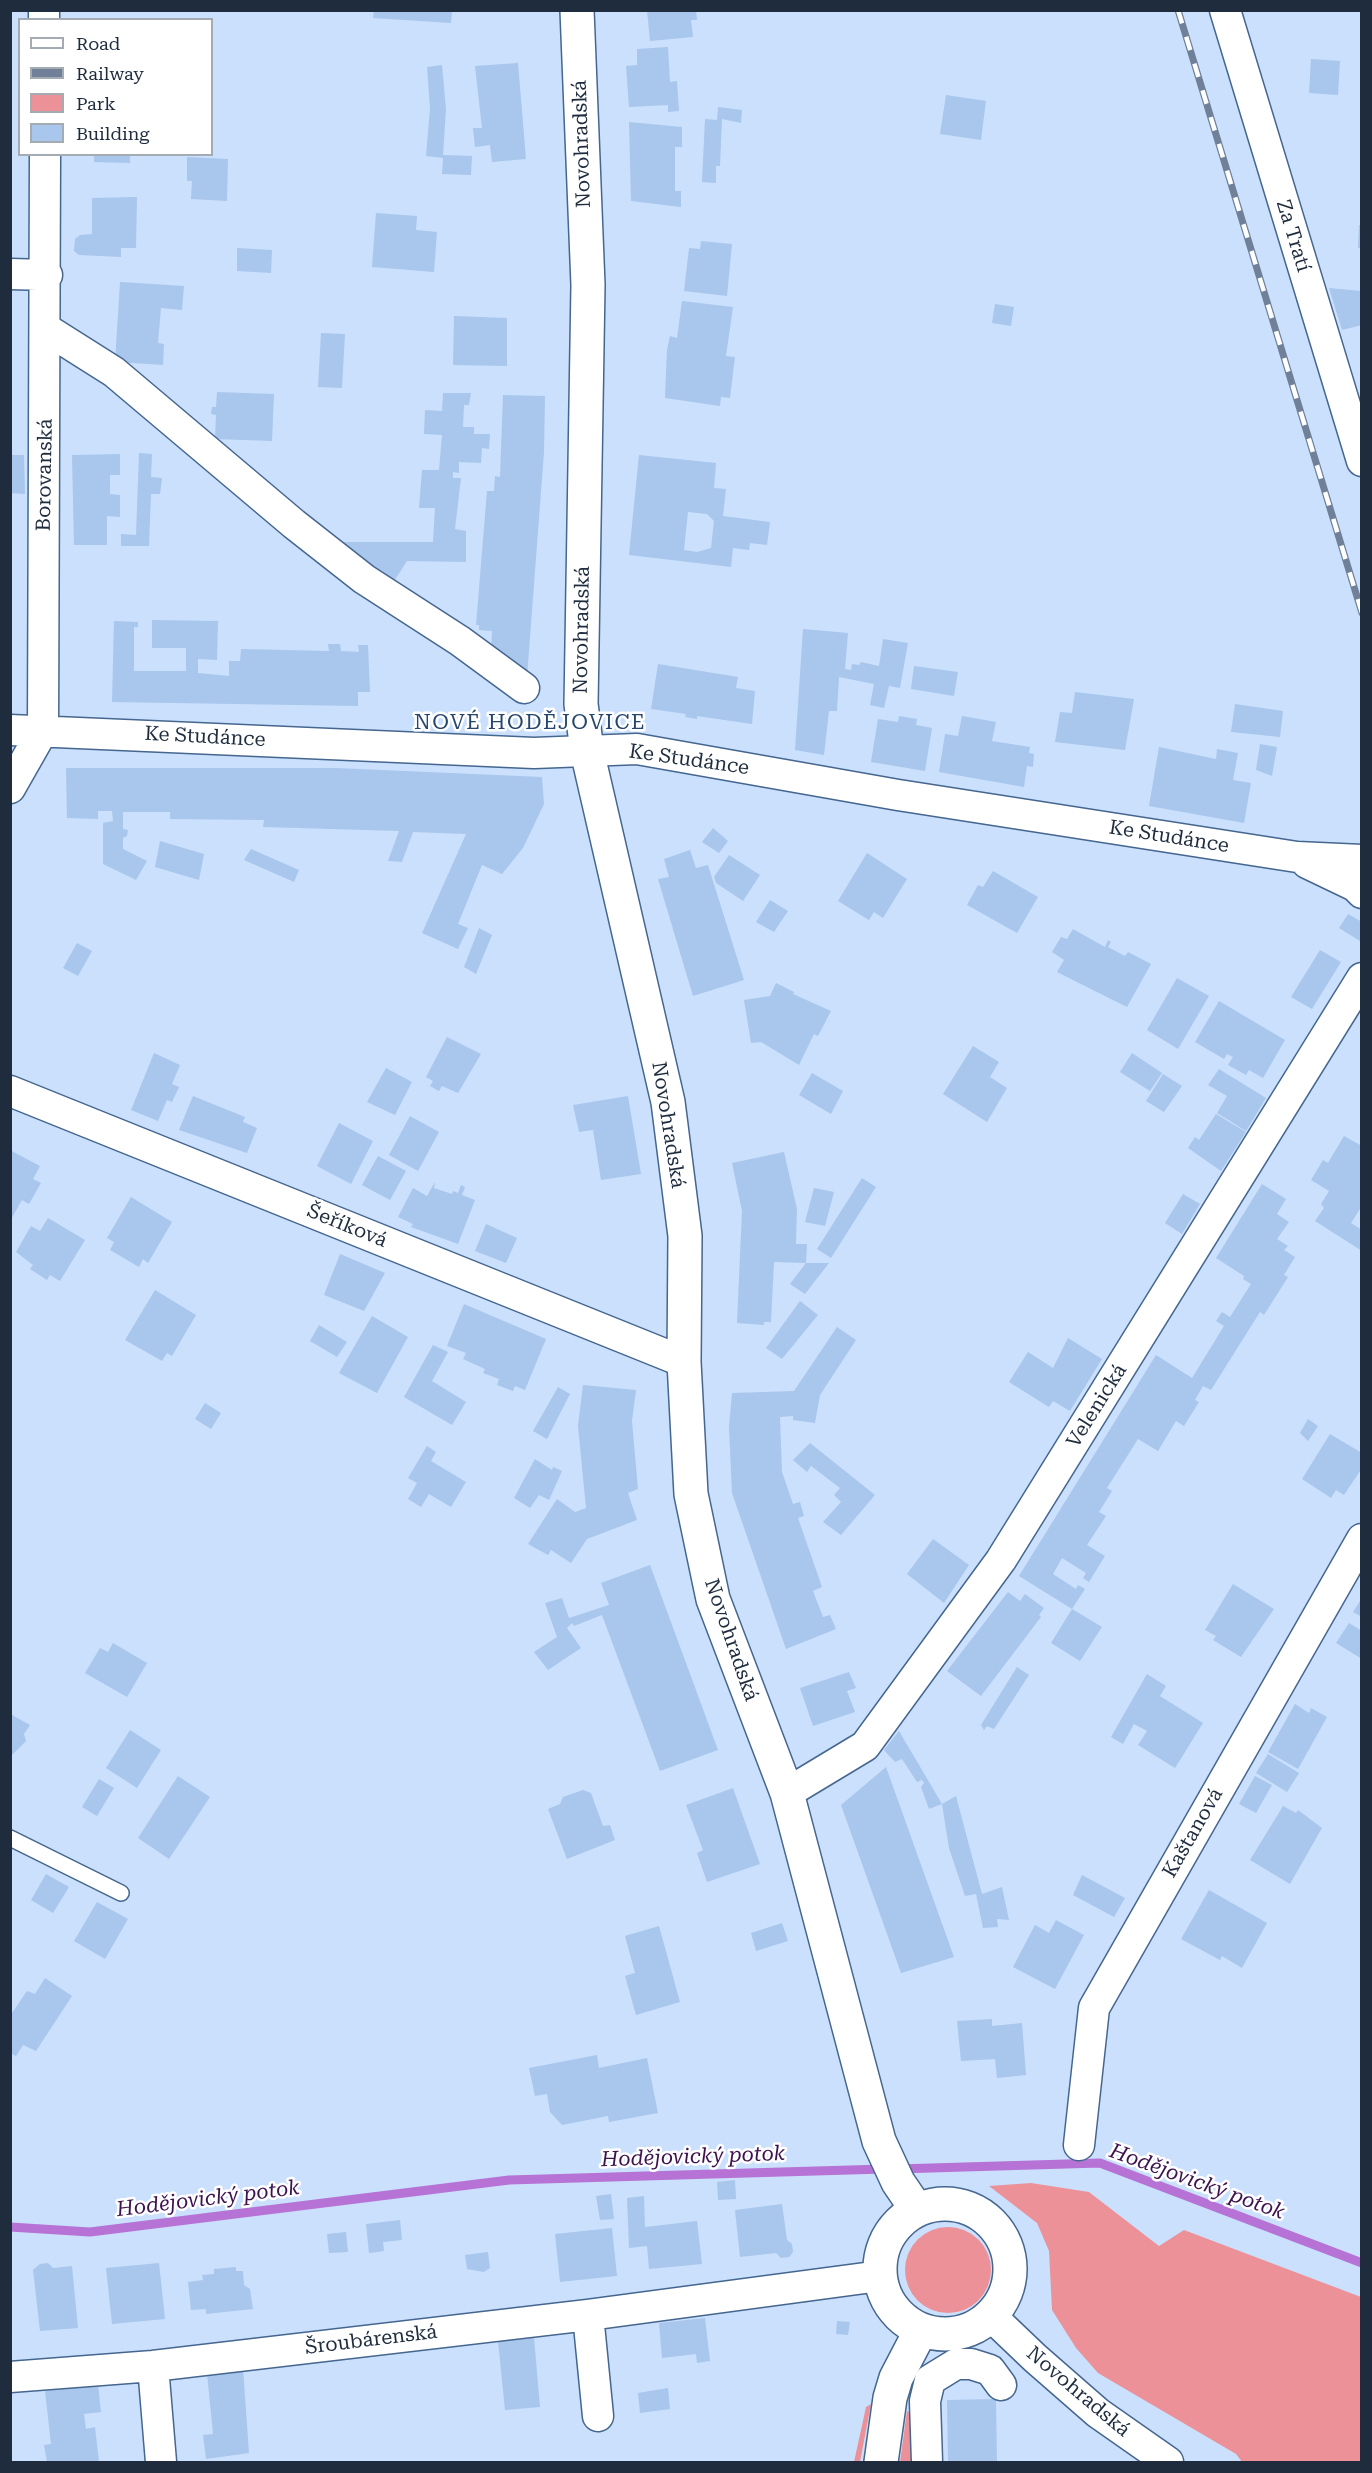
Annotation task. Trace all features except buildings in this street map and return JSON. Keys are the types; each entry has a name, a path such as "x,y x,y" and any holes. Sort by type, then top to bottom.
{"main road":[{"name":"Novohradská","path":"577,10 588,285 581,688 587,751 668,1102 685,1236 684,1362 691,1494 712,1599 787,1793 879,2141 898,2182 917,2210"},
{"path":"934,2204 952,2204 970,2208 986,2218 999,2231 1007,2247 1011,2265 1009,2284 1002,2301 991,2316 976,2327 958,2333 939,2334 921,2330 898,2314 883,2291 880,2277 881,2256 888,2238 895,2226 917,2210 934,2204"},
{"path":"881,2463 890,2398 896,2378 921,2330"}],"street":[{"name":"Za Tratí","path":"1225,10 1362,461"},
{"name":"Borovanská","path":"10,788 42,730 47,275 45,156"},
{"path":"10,274 47,275"},
{"path":"46,329 114,372 294,524 364,579 460,641 524,688"},
{"name":"Ke Studánce","path":"10,730 534,753 637,749 898,795 1297,857 1362,860"},
{"path":"1297,857 1355,886 1362,893"},
{"name":"Velenická","path":"787,1793 866,1746 1001,1560 1362,978"},
{"name":"Šeříková","path":"10,1091 684,1362"},
{"name":"Kaštanová","path":"1079,2145 1094,2008 1362,1539"},
{"name":"Šroubárenská","path":"10,2377 153,2366 880,2277"},
{"path":"588,2314 598,2416"},
{"name":"Novohradská","path":"991,2316 1098,2413 1168,2463"},
{"path":"927,2463 925,2401 930,2380 956,2364 970,2364 990,2370 1001,2385"},
{"path":"153,2366 161,2463"},
{"path":"890,2398 925,2401"}],"lane":[{"path":"10,1838 121,1893"}],"green space":[{"path":"1031,2183 1089,2192 1159,2246 1184,2230 1361,2297 1361,2462 1242,2462 1236,2454 1098,2373 1076,2348 1052,2310 1049,2251 1037,2223 989,2186"},
{"path":"940,2227 956,2227 979,2239 988,2253 991,2270 988,2287 979,2301 956,2313 940,2313 924,2306 912,2294 905,2278 905,2262 912,2246 924,2234"},
{"path":"871,2404 860,2462 854,2462 866,2407"},
{"path":"907,2411 913,2414 916,2462 900,2462"}],"waterway":[{"name":"Hodějovický potok","path":"897,2169 1100,2163 1362,2263"},
{"name":"Hodějovický potok","path":"10,2227 90,2232 509,2180 884,2169"}],"railway":[{"path":"1178,10 1362,613"}],"district":[{"name":"NOVÉ HODĚJOVICE","path":"530,723"}]}
